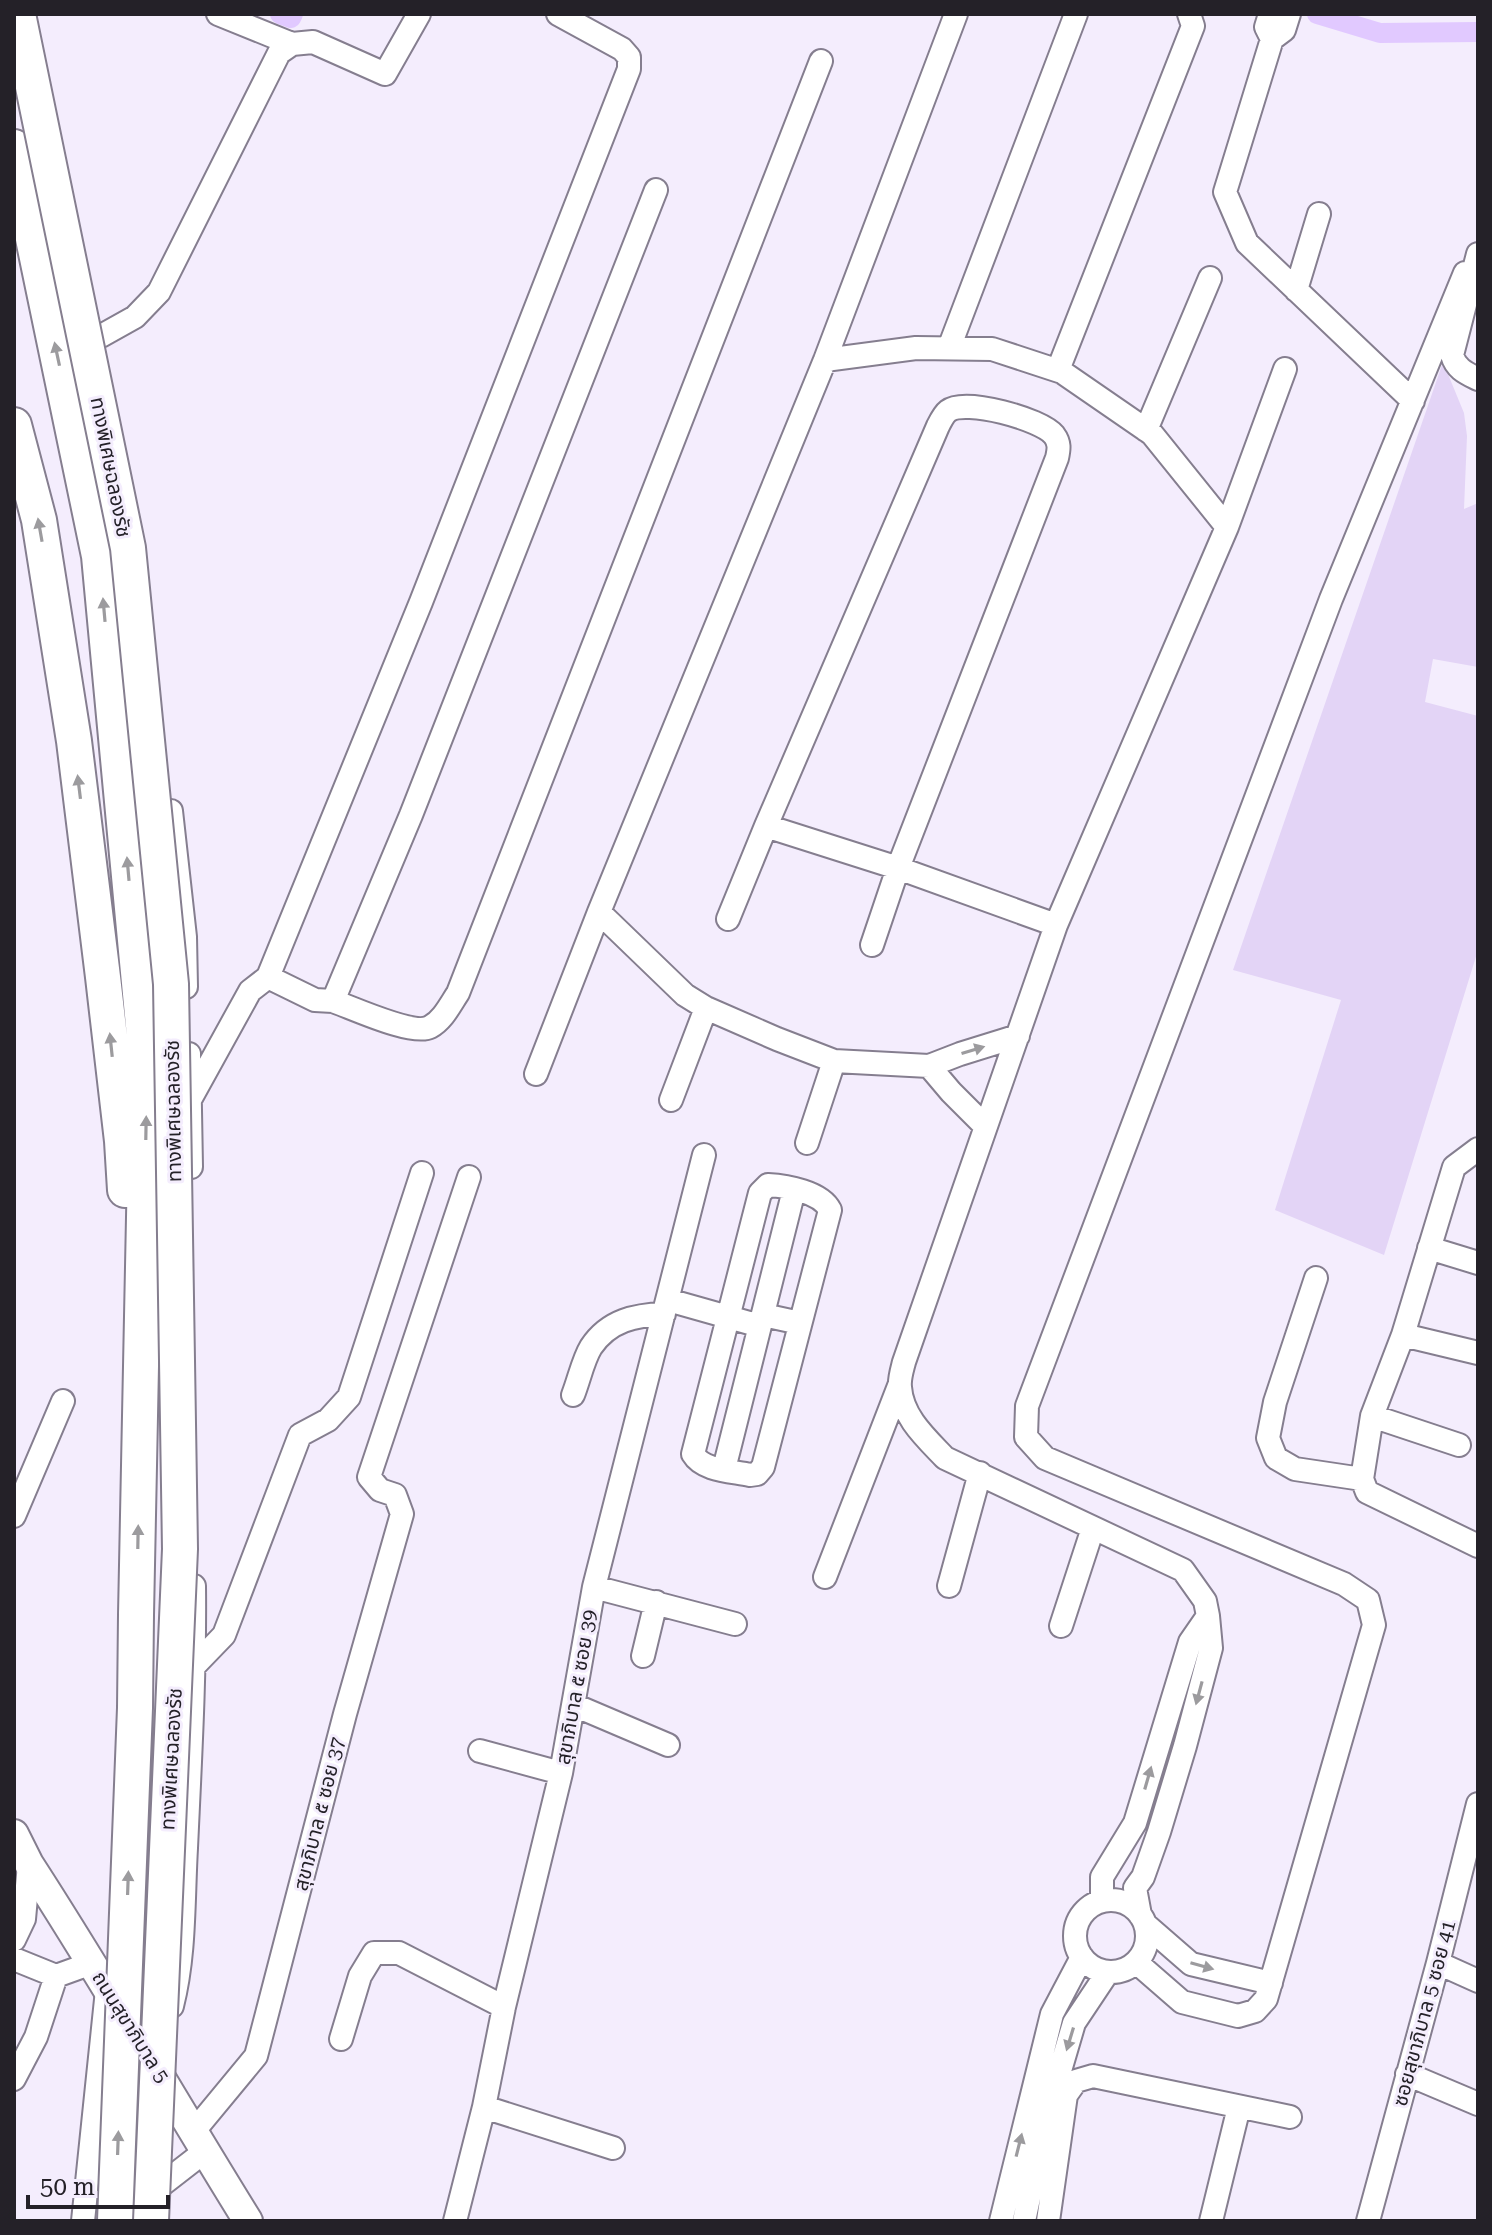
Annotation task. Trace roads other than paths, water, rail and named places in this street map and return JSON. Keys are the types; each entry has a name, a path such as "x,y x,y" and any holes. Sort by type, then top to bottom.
{"highway":[{"name":"ทางพิเศษฉลองรัช","path":"18,14 128,548 171,984 180,1549 151,2221"},
{"name":"ทางพิเศษฉลองรัช","path":"14,147 99,556 147,1068 135,1708 116,2221"},
{"path":"14,425 39,520 74,741 103,977 122,1141 140,1458"}],"main road":[{"name":"ถนนสุขาภิบาล 5","path":"14,1834 29,1864 75,1933 248,2221"}],"street":[{"path":"32,14 101,336 142,558 185,937 190,1099 195,1665 179,1974 165,2028 147,2051"},
{"path":"218,14 292,44 313,42 385,74 419,14"},
{"path":"190,1099 250,991 268,977 421,602 629,69 629,57 622,49 558,14"},
{"path":"536,1074 825,360 956,14"},
{"path":"949,348 1076,14"},
{"path":"1058,370 1193,26 1189,14"},
{"path":"1276,25 1225,192 1247,243 1413,401"},
{"path":"101,336 135,317 159,292 279,53 292,44"},
{"path":"268,977 315,1000 333,1001 421,1031 442,1018 458,993 821,61"},
{"path":"333,1001 411,815 656,190"},
{"path":"1296,290 1319,214"},
{"path":"1478,254 1452,355 1454,363 1462,371 1478,379"},
{"path":"1136,1962 1182,2002 1238,2016 1255,2011 1266,1999 1374,1625 1368,1600 1344,1584 1045,1458 1026,1437 1027,1406 1331,599 1465,273"},
{"path":"1146,430 1210,278"},
{"path":"825,360 916,348 992,349 1058,370 1152,434 1227,527"},
{"path":"825,1577 899,1386 904,1362 1056,925 1227,527 1285,369"},
{"path":"728,919 938,426 948,410 964,406 1013,413 1053,432 1060,445 1057,458 898,868 872,945"},
{"path":"766,826 898,868 1056,925"},
{"path":"599,912 685,995 706,1008 834,1061 929,1066 1018,1036"},
{"path":"671,1100 706,1008"},
{"path":"807,1143 834,1061"},
{"path":"929,1066 985,1126"},
{"path":"1478,1149 1454,1167 1403,1335 1372,1416 1362,1479 1367,1492 1478,1546"},
{"name":"สุขาภิบาล ๕ ซอย 39","path":"455,2221 561,1773 594,1587 704,1155"},
{"path":"195,1665 224,1635 300,1435 328,1420 349,1397 422,1173"},
{"name":"สุขาภิบาล ๕ ซอย 37","path":"199,2142 256,2056 345,1714 402,1514 395,1495 380,1490 369,1477 469,1177"},
{"path":"768,1185 814,1195 828,1204 830,1210 763,1467 757,1474 705,1465 693,1454 728,1317 764,1187 768,1185"},
{"path":"724,1469 794,1190"},
{"path":"1429,1248 1478,1263"},
{"path":"1316,1278 1275,1402 1268,1438 1276,1458 1295,1469 1362,1479"},
{"path":"573,1395 591,1347 612,1326 637,1315 666,1307 753,1324 768,1316 800,1323"},
{"path":"1403,1335 1478,1353"},
{"path":"899,1386 906,1412 945,1458 1183,1570 1205,1601 1211,1648 1159,1832 1143,1877 1135,1888 1143,1919 1147,1934 1146,1944 1136,1962 1118,1971 1108,1972 1089,1965 1082,1957 1075,1938 1076,1928 1086,1910 1102,1901 1114,1900 1133,1907 1143,1919 1191,1964 1271,1983"},
{"path":"14,1516 63,1401"},
{"path":"1372,1416 1459,1445"},
{"path":"949,1586 980,1473"},
{"path":"1061,1626 1093,1528"},
{"path":"594,1587 735,1624"},
{"path":"643,1656 656,1602"},
{"path":"1102,1901 1102,1877 1135,1823 1190,1642 1208,1616"},
{"path":"574,1705 668,1745"},
{"path":"1159,1740 1185,1746"},
{"path":"480,1751 561,1773"},
{"name":"ซอยสุขาภิบาล 5 ซอย 41","path":"1368,2221 1478,1804"},
{"path":"1135,1823 1159,1832"},
{"path":"14,1940 24,1919 29,1864"},
{"path":"341,2039 360,1976 374,1953 399,1953 504,2007"},
{"path":"1001,2221 1052,2014 1082,1957"},
{"path":"14,1959 56,1976 92,1963"},
{"path":"1438,1963 1478,1981"},
{"path":"1024,2221 1047,2115 1074,2023 1108,1972"},
{"path":"14,2079 36,2037 56,1976"},
{"path":"83,2221 107,1990"},
{"path":"1407,2074 1478,2104"},
{"path":"1048,2221 1066,2095 1076,2081 1093,2076 1290,2117"},
{"path":"484,2107 613,2148"},
{"path":"1211,2221 1239,2107"},
{"path":"116,2221 199,2142"}],"waterway":[{"path":"280,14 291,18 293,14"},
{"path":"1317,14 1380,33 1478,32"}]}
